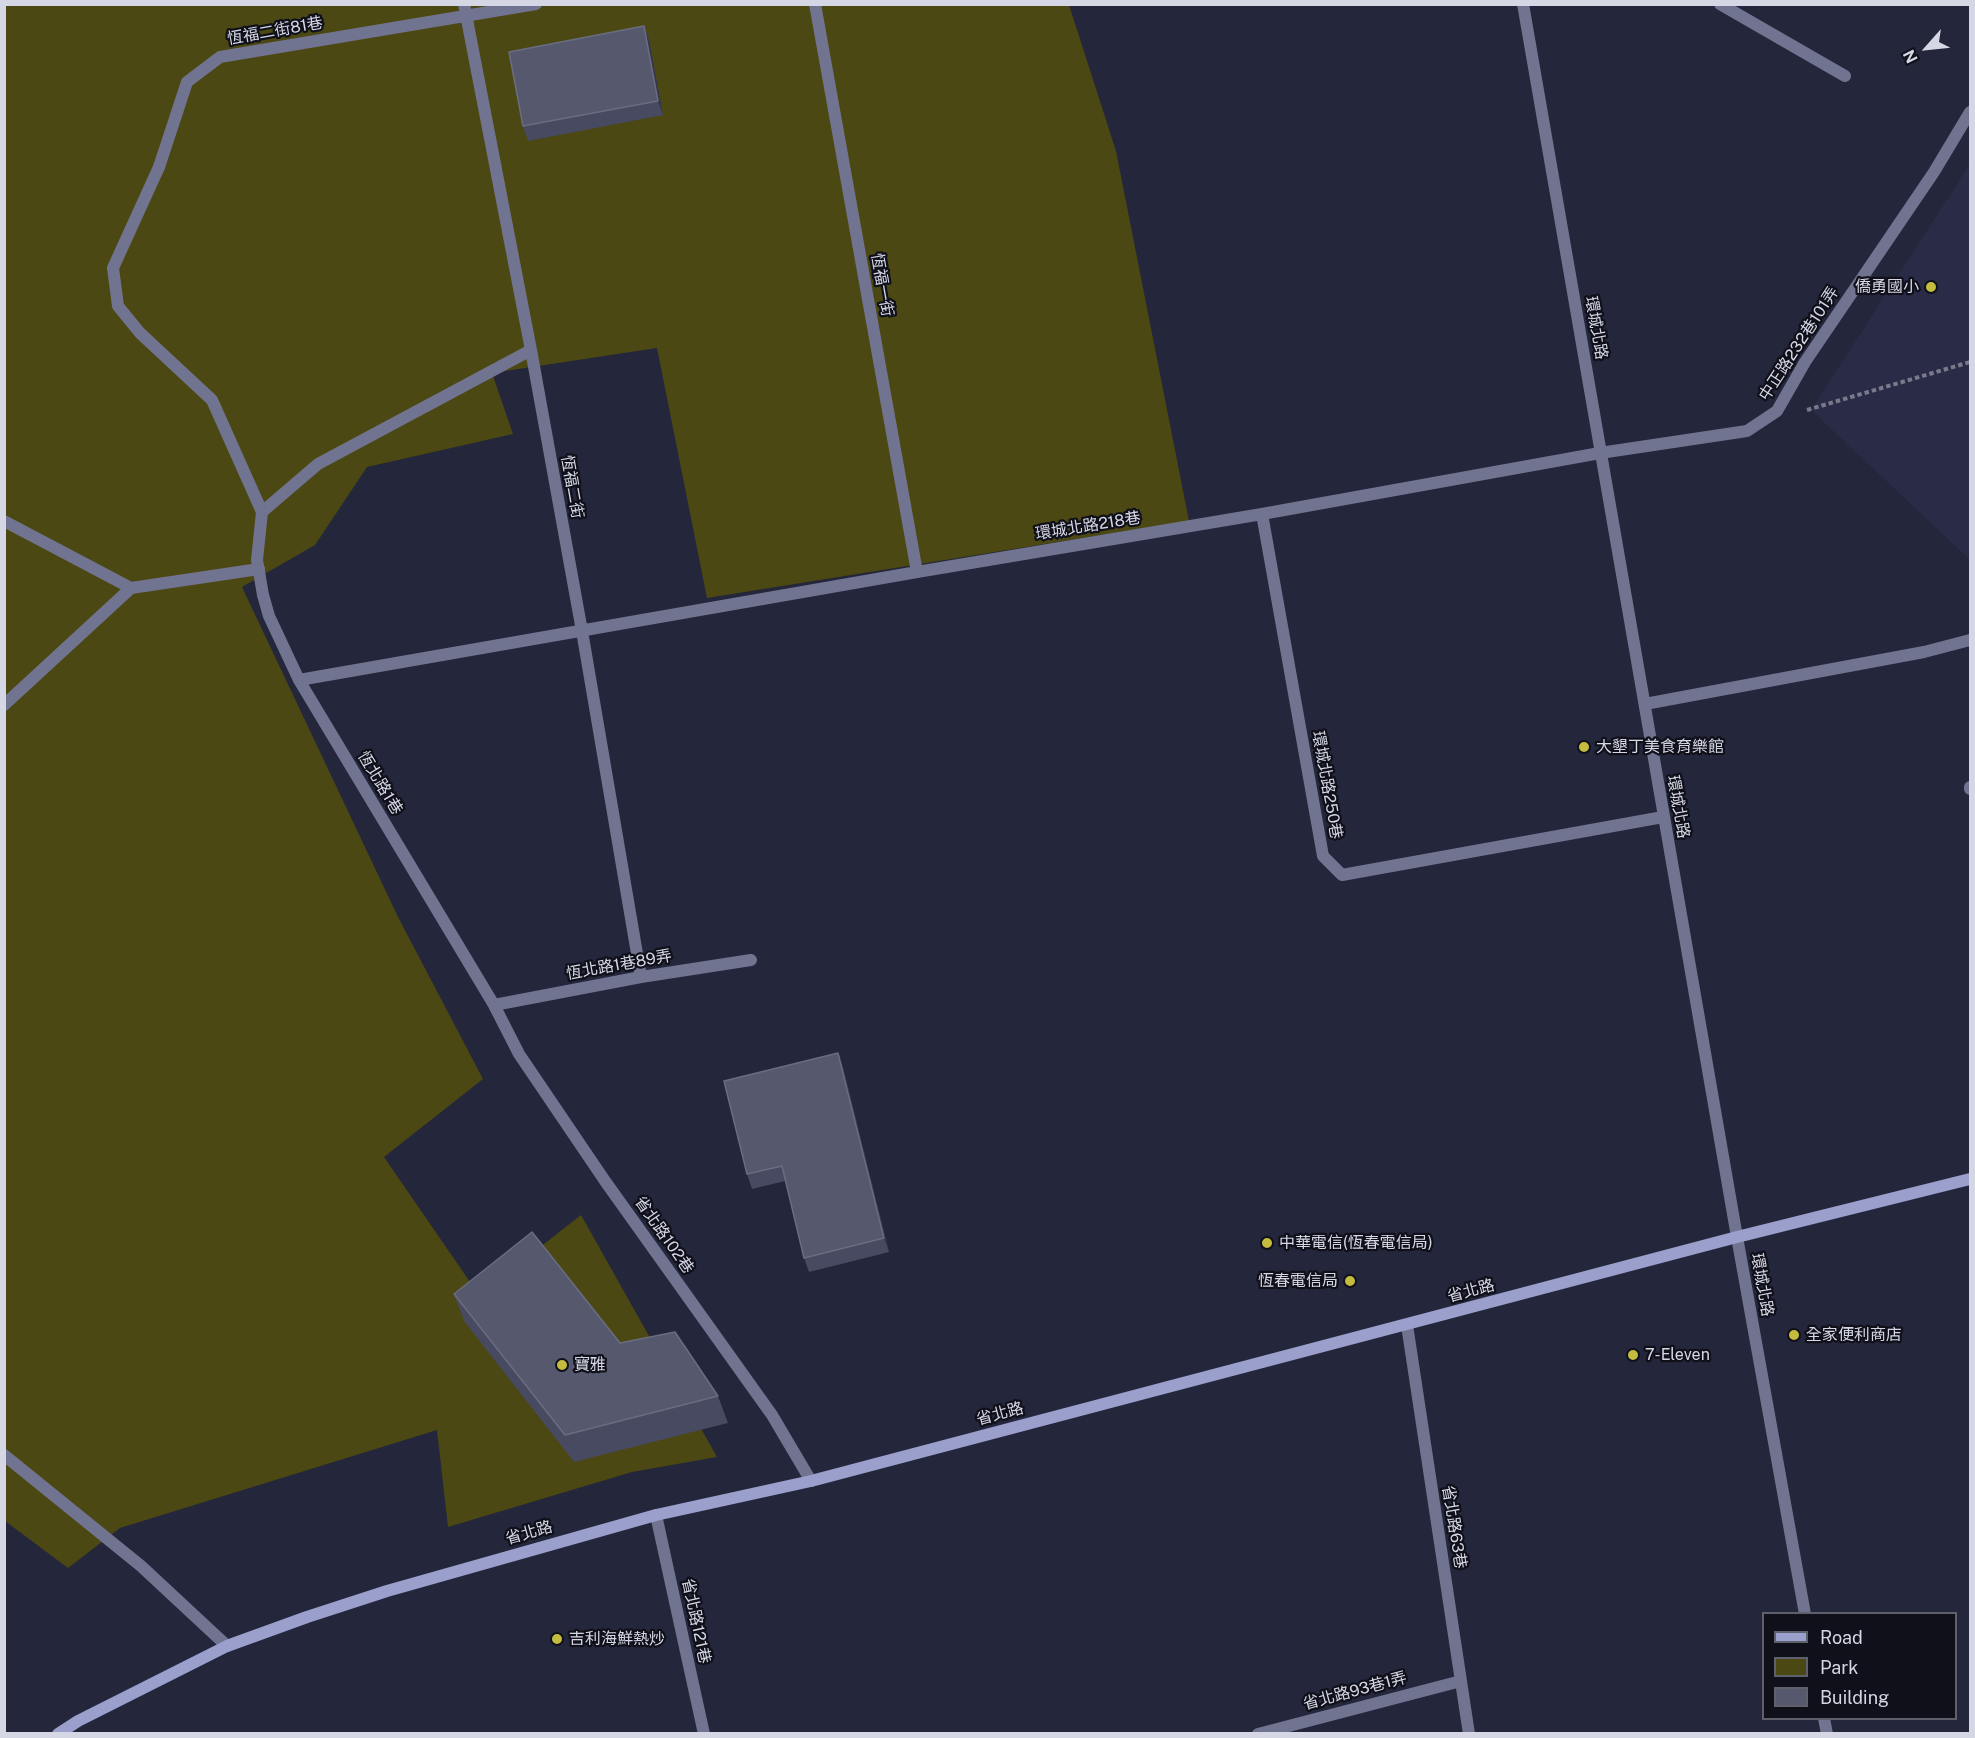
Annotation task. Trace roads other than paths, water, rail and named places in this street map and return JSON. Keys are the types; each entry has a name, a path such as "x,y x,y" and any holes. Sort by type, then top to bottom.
{"main road":[{"name":"省北路","path":"58,1734 226,1646 387,1591 656,1515 811,1481 1737,1237 1971,1179"}],"street":[{"name":"恆福二街81巷","path":"262,512 213,399 140,333 118,306 113,268 159,166 187,82 220,57 465,10 536,4"},
{"name":"恆福一街","path":"815,4 917,572"},
{"name":"環城北路","path":"1523,4 1663,817 1805,1612"},
{"path":"1720,4 1845,76"},
{"name":"恆福二街","path":"465,10 531,350 641,976"},
{"name":"中正路232巷101弄","path":"1600,453 1747,431 1777,411 1805,362 1934,172 1971,112"},
{"path":"262,512 318,464 531,350"},
{"name":"環城北路218巷","path":"299,680 1262,514 1600,453"},
{"name":"恆北路1巷","path":"262,512 258,560 263,596 269,616 299,680 494,1005"},
{"name":"環城北路250巷","path":"1262,514 1323,856 1342,875 1663,817"},
{"path":"4,521 130,588"},
{"path":"4,705 130,588 259,569"},
{"path":"1645,704 1924,652 1971,640"},
{"name":"恆北路1巷89弄","path":"494,1005 641,976 751,960"},
{"name":"省北路102巷","path":"494,1005 519,1053 606,1181 772,1415 811,1481"},
{"name":"省北路63巷","path":"1407,1325 1469,1734"},
{"path":"4,1455 141,1566 226,1646"},
{"name":"省北路121巷","path":"656,1515 704,1734"},
{"name":"省北路93巷1弄","path":"1258,1734 1461,1681"}],"place":[{"name":"僑勇國小","path":"1931,287"},
{"name":"大墾丁美食育樂館","path":"1584,747"},
{"name":"中華電信(恆春電信局)","path":"1267,1243"},
{"name":"恆春電信局","path":"1350,1281"},
{"name":"全家便利商店","path":"1794,1335"},
{"name":"7-Eleven","path":"1633,1355"},
{"name":"寶雅","path":"562,1365"},
{"name":"吉利海鮮熱炒","path":"557,1639"}]}
